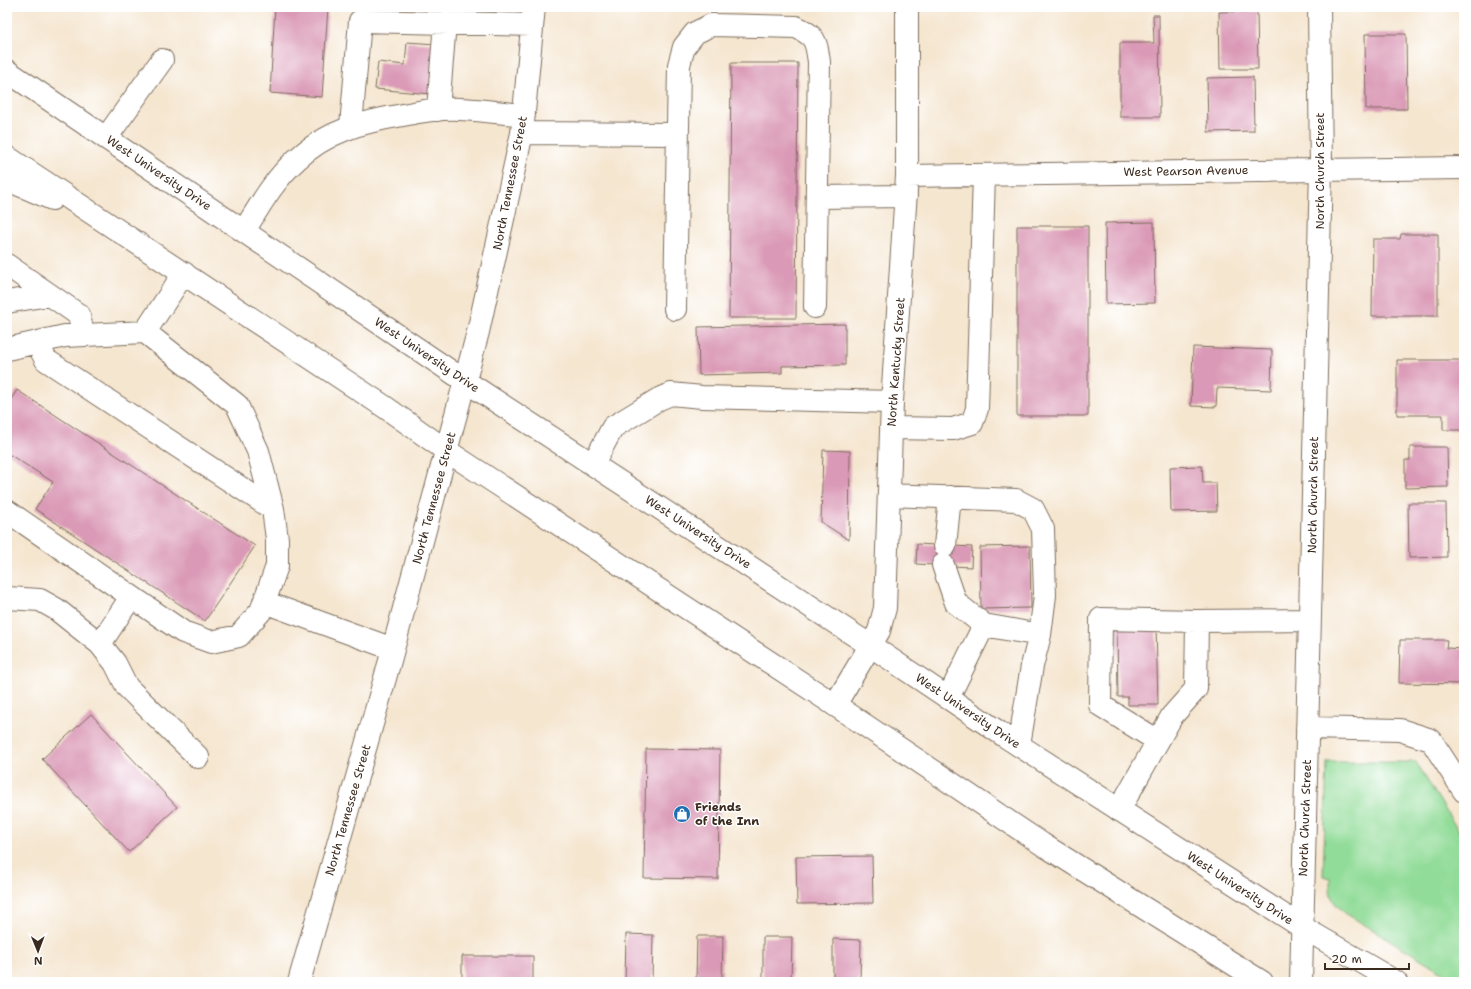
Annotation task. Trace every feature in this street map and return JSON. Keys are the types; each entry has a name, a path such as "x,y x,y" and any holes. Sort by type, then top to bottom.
{"main road":[{"name":"North Kentucky Street","path":"835,705 879,631 885,608 892,402 907,186 907,7"},
{"name":"North Church Street","path":"1301,982 1321,169 1319,7"},
{"path":"350,126 360,21 445,22 533,16"},
{"name":"North Tennessee Street","path":"299,982 393,649 478,332 523,124 533,16"},
{"path":"438,110 445,22"},
{"path":"675,309 679,65 684,47 695,33 711,25 796,27 808,32 816,42 819,62 818,197 815,307"},
{"path":"106,138 162,60"},
{"name":"West University Drive","path":"7,71 465,381 871,646 1019,745 1302,927 1396,982"},
{"path":"244,231 270,189 297,159 331,135 350,126 391,117 438,110 459,109 523,124 677,134"},
{"path":"7,157 385,407 447,451 835,705 1042,844 1262,982"},
{"name":"West Pearson Avenue","path":"818,197 984,175 1464,168"},
{"path":"891,428 953,429 972,423 977,409 984,175"},
{"path":"7,181 106,223"},
{"path":"7,266 79,315 83,334"},
{"path":"145,332 184,273"},
{"path":"7,302 48,295"},
{"path":"7,349 65,336 145,332 237,405 258,451 273,509 277,539 277,566 261,611 239,636 211,642 183,632 7,511"},
{"path":"37,343 46,360 273,509"},
{"path":"593,464 613,427 658,399 671,394 702,397 892,402"},
{"path":"889,495 1016,500 1033,509 1043,529 1045,595 1040,634 1032,666 1019,745"},
{"path":"950,497 944,556 956,603 984,625 1040,634"},
{"path":"100,644 131,597"},
{"path":"7,598 40,600 56,609 100,644 116,663 127,687 198,757"},
{"path":"264,602 393,649"},
{"path":"1158,740 1100,705 1100,619 1197,621 1310,620"},
{"path":"1119,810 1172,716 1196,689 1197,621"},
{"path":"948,698 984,625"},
{"path":"1308,728 1400,730 1431,740 1464,791"}],"green space":[{"path":"1327,762 1416,762 1464,840 1464,982 1459,982 1345,913 1336,905 1330,890 1330,878 1323,876"}],"building":[{"path":"275,7 328,7 322,97 270,93"},
{"path":"1257,11 1258,69 1220,69 1219,12"},
{"path":"1153,15 1159,15 1160,117 1120,117 1120,43 1154,43"},
{"path":"1365,34 1406,34 1407,109 1366,109"},
{"path":"407,42 436,44 431,94 375,89 378,62 405,65"},
{"path":"731,63 798,63 796,318 729,318"},
{"path":"1253,77 1254,131 1208,132 1207,78"},
{"path":"1154,222 1155,303 1106,304 1105,223"},
{"path":"1462,222 1464,222 1464,279 1463,279"},
{"path":"1017,226 1088,226 1088,416 1017,416"},
{"path":"1401,234 1438,234 1438,316 1372,316 1373,239 1400,239"},
{"path":"845,324 845,365 782,366 782,373 699,375 698,327"},
{"path":"1193,347 1272,350 1271,390 1217,388 1216,407 1191,406"},
{"path":"1397,360 1464,360 1464,430 1443,430 1443,415 1397,415"},
{"path":"17,390 255,546 205,621 35,509 53,482 7,453 7,406"},
{"path":"1410,447 1447,447 1448,487 1405,488 1405,460 1410,460"},
{"path":"823,450 850,451 849,540 821,522"},
{"path":"1202,466 1203,483 1216,483 1217,511 1171,512 1170,467"},
{"path":"1408,503 1446,503 1447,557 1409,558"},
{"path":"917,544 972,547 971,567 916,564"},
{"path":"1030,546 1031,608 981,609 980,547"},
{"path":"1117,626 1156,626 1158,705 1128,705 1128,697 1118,697"},
{"path":"1400,640 1447,640 1446,648 1464,649 1464,684 1399,683"},
{"path":"91,714 177,807 129,852 42,759"},
{"name":"Friends of the Inn","path":"646,749 720,750 718,879 644,878"},
{"path":"872,856 873,903 797,904 796,857"},
{"path":"626,934 653,935 652,982 625,982"},
{"path":"697,936 723,936 722,982 696,982"},
{"path":"763,937 792,937 791,982 763,982"},
{"path":"833,939 861,940 860,982 833,982"},
{"path":"462,956 533,956 533,982 462,982"}],"place":[{"name":"Friends of the Inn","path":"682,814"}]}
